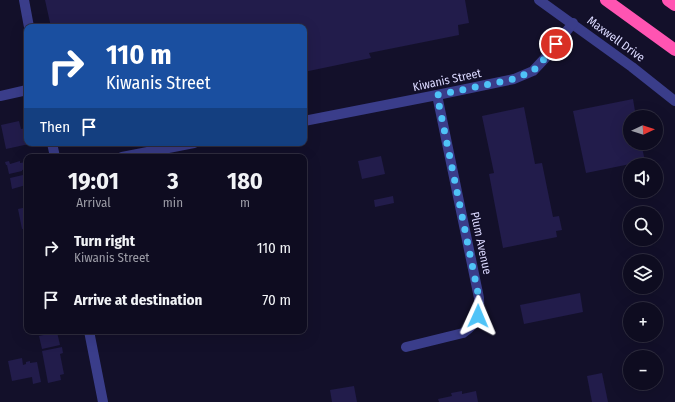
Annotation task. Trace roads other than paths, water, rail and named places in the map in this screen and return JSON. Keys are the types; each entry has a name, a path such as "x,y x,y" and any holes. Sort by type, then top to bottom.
{"highway":[{"path":"606,0 675,50"},
{"path":"668,0 675,5"}],"street":[{"path":"24,0 28,24"},
{"name":"Maxwell Drive","path":"539,0 573,23 675,101"},
{"name":"Kiwanis Street","path":"307,121 514,79 533,71 548,55 573,23"},
{"path":"0,96 24,91"},
{"name":"Plum Avenue","path":"406,347 463,333 474,323 480,308 437,95"},
{"path":"137,154 179,146"},
{"path":"90,334 104,402"}]}
